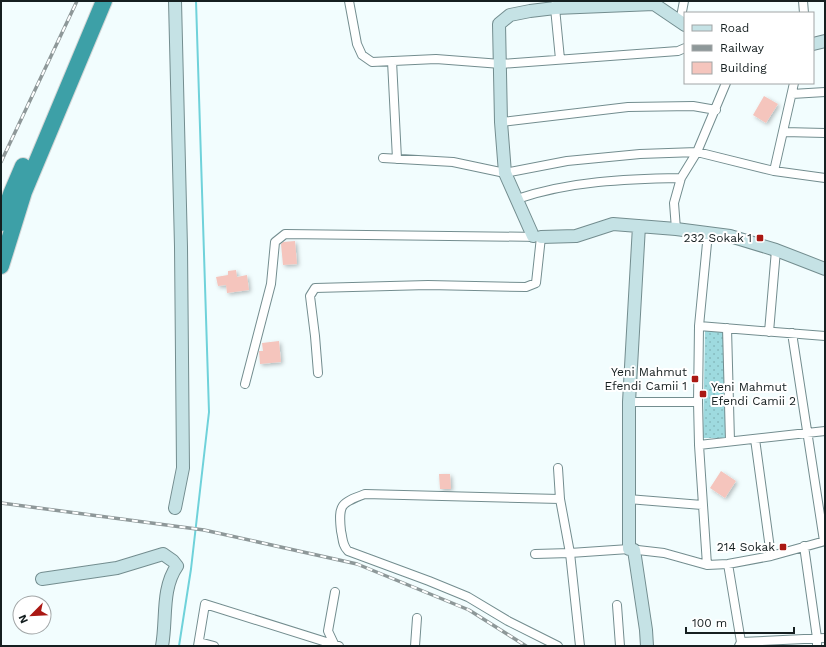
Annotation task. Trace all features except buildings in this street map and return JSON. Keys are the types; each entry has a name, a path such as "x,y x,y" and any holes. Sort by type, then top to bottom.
{"highway":[{"path":"1,223 11,194 94,1"},
{"path":"1,266 24,192 104,1"}],"street":[{"path":"175,1 181,247 183,468 175,508"},
{"path":"349,1 357,44 362,55 372,62 436,59 501,64 678,51 684,48"},
{"path":"682,23 684,1"},
{"path":"803,1 804,12"},
{"path":"318,373 316,336 310,296 315,288 428,285 526,287 536,283 537,236 517,199 506,173 501,122 499,24 510,15 556,4 654,2 682,23"},
{"path":"556,4 560,59"},
{"path":"814,44 825,41"},
{"path":"392,61 398,159"},
{"path":"676,229 674,203 681,178 697,152 716,110 726,84"},
{"path":"774,171 794,84"},
{"path":"792,94 825,92"},
{"path":"501,122 628,108 693,106 716,110"},
{"path":"784,132 825,134"},
{"path":"383,158 453,162 506,173 567,161 640,154 697,152 774,171 825,178"},
{"path":"517,199 541,191 585,183 641,178 681,178"},
{"path":"245,384 271,284 275,242 285,234 576,236 613,224 676,229 730,236 776,250 825,269"},
{"path":"638,226 630,402 628,499 631,549 646,630 647,646"},
{"path":"708,233 699,326 698,402 702,505 708,565"},
{"path":"769,332 776,250"},
{"path":"699,326 825,336"},
{"path":"727,328 730,441"},
{"path":"535,554 631,549 664,554 708,565 728,564 770,556 825,541 792,333"},
{"path":"630,402 698,402"},
{"path":"699,445 825,431"},
{"path":"755,439 770,556"},
{"path":"558,468 560,499 570,553 580,646"},
{"path":"558,646 508,622 468,597 348,551 344,546 339,514 344,504 352,499 366,494 560,499"},
{"path":"628,499 702,505"},
{"path":"728,564 740,644 820,641 804,546"},
{"path":"42,579 117,568 163,554 177,566 171,575 166,596 162,646"},
{"path":"335,592 328,631 336,645"},
{"path":"214,646 199,644 205,604 336,645"},
{"path":"617,605 620,646"},
{"path":"415,646 417,618"}],"shaded area":[{"path":"705,331 723,332 727,438 703,438"}],"waterway":[{"path":"179,646 191,569 209,412 196,1"}],"railway":[{"path":"1,162 77,1"},
{"path":"1,503 204,530 357,564 469,610 526,646"}],"place":[{"name":"232 Sokak 1","path":"760,238"},
{"name":"Yeni Mahmut Efendi Camii 1","path":"695,379"},
{"name":"Yeni Mahmut Efendi Camii 2","path":"703,394"},
{"name":"214 Sokak","path":"783,547"}]}
